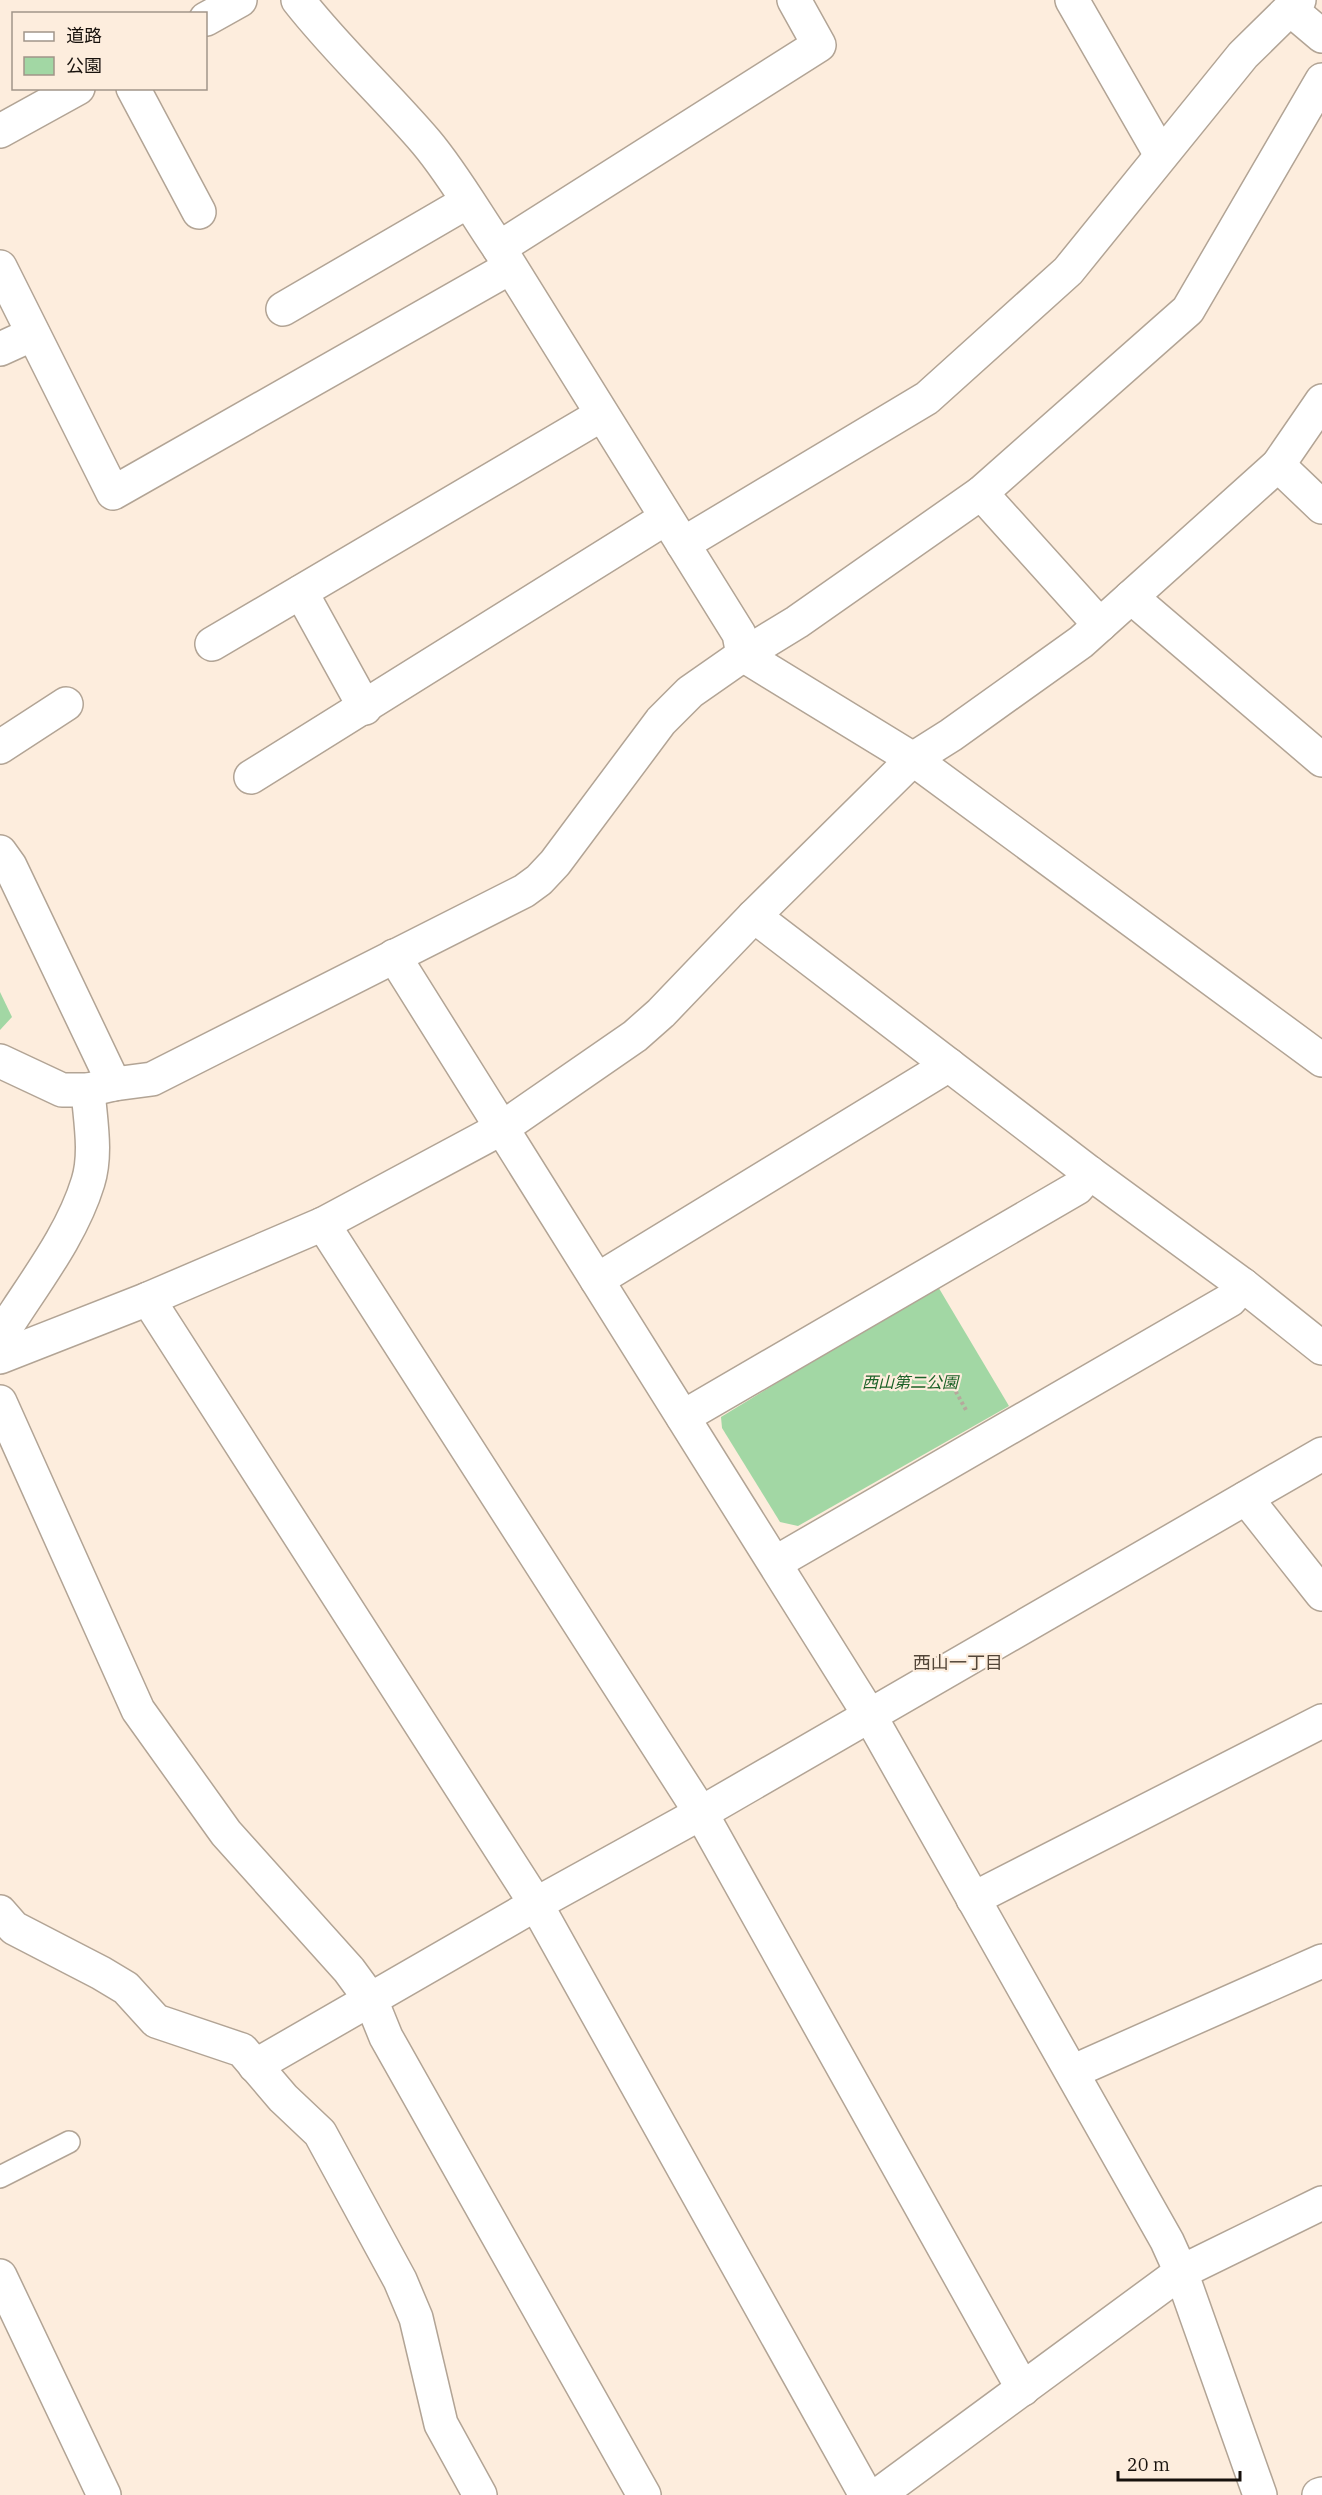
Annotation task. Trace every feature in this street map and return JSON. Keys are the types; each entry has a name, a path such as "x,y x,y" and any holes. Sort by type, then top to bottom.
{"street":[{"path":"207,18 240,0"},
{"path":"298,0 315,22 427,144 467,202 739,634 743,655 913,759 1322,1060"},
{"path":"0,267 113,493 504,258 819,45 794,0"},
{"path":"1072,0 1161,155"},
{"path":"251,777 365,708 675,531 927,398 1068,271 1243,55 1295,4 1322,36"},
{"path":"0,1061 62,1090 152,1079 510,899 539,880 555,863 661,721 690,693 743,655 797,622 981,493 1188,310 1322,80"},
{"path":"0,131 74,90"},
{"path":"134,90 199,212"},
{"path":"283,309 467,202"},
{"path":"0,349 33,334"},
{"path":"0,1358 148,1299 323,1224 502,1128 635,1036 661,1013 754,916 913,759 1044,669 1100,625 1278,465 1322,401"},
{"path":"212,644 601,415"},
{"path":"1278,465 1322,507"},
{"path":"981,493 1100,625"},
{"path":"301,592 365,708"},
{"path":"1131,597 1322,760"},
{"path":"0,747 66,704"},
{"path":"0,852 15,876 101,1087 89,1180 71,1223 0,1337"},
{"path":"754,916 1090,1173 1243,1285 1322,1348"},
{"path":"394,956 870,1716 1072,2072 1167,2241 1181,2272 1260,2495"},
{"path":"597,1280 949,1065"},
{"path":"683,1417 1077,1188 1090,1173"},
{"path":"323,1224 701,1813 1023,2389"},
{"path":"775,1563 1230,1300 1243,1285"},
{"path":"148,1299 536,1904 866,2495"},
{"path":"0,1402 138,1710 226,1833 349,1970 370,2000 386,2037 644,2495"},
{"path":"255,2066 536,1904 701,1813 1322,1454"},
{"path":"1246,1498 1322,1594"},
{"path":"973,1899 1322,1721"},
{"path":"0,1912 14,1928 126,1988 156,2021 242,2050 283,2098 320,2133 400,2280 416,2318 441,2424 480,2495"},
{"path":"1072,2072 1322,1961"},
{"path":"878,2495 1181,2272 1322,2203"},
{"path":"0,2276 8,2312 104,2495"}],"lane":[{"path":"0,2177 69,2142"}],"green space":[{"path":"0,992 12,1017 0,1030"},
{"name":"西山第二公園","path":"937,1285 1009,1406 798,1526 780,1522 722,1428 721,1417"}],"district":[{"name":"西山一丁目","path":"958,1662"}]}
